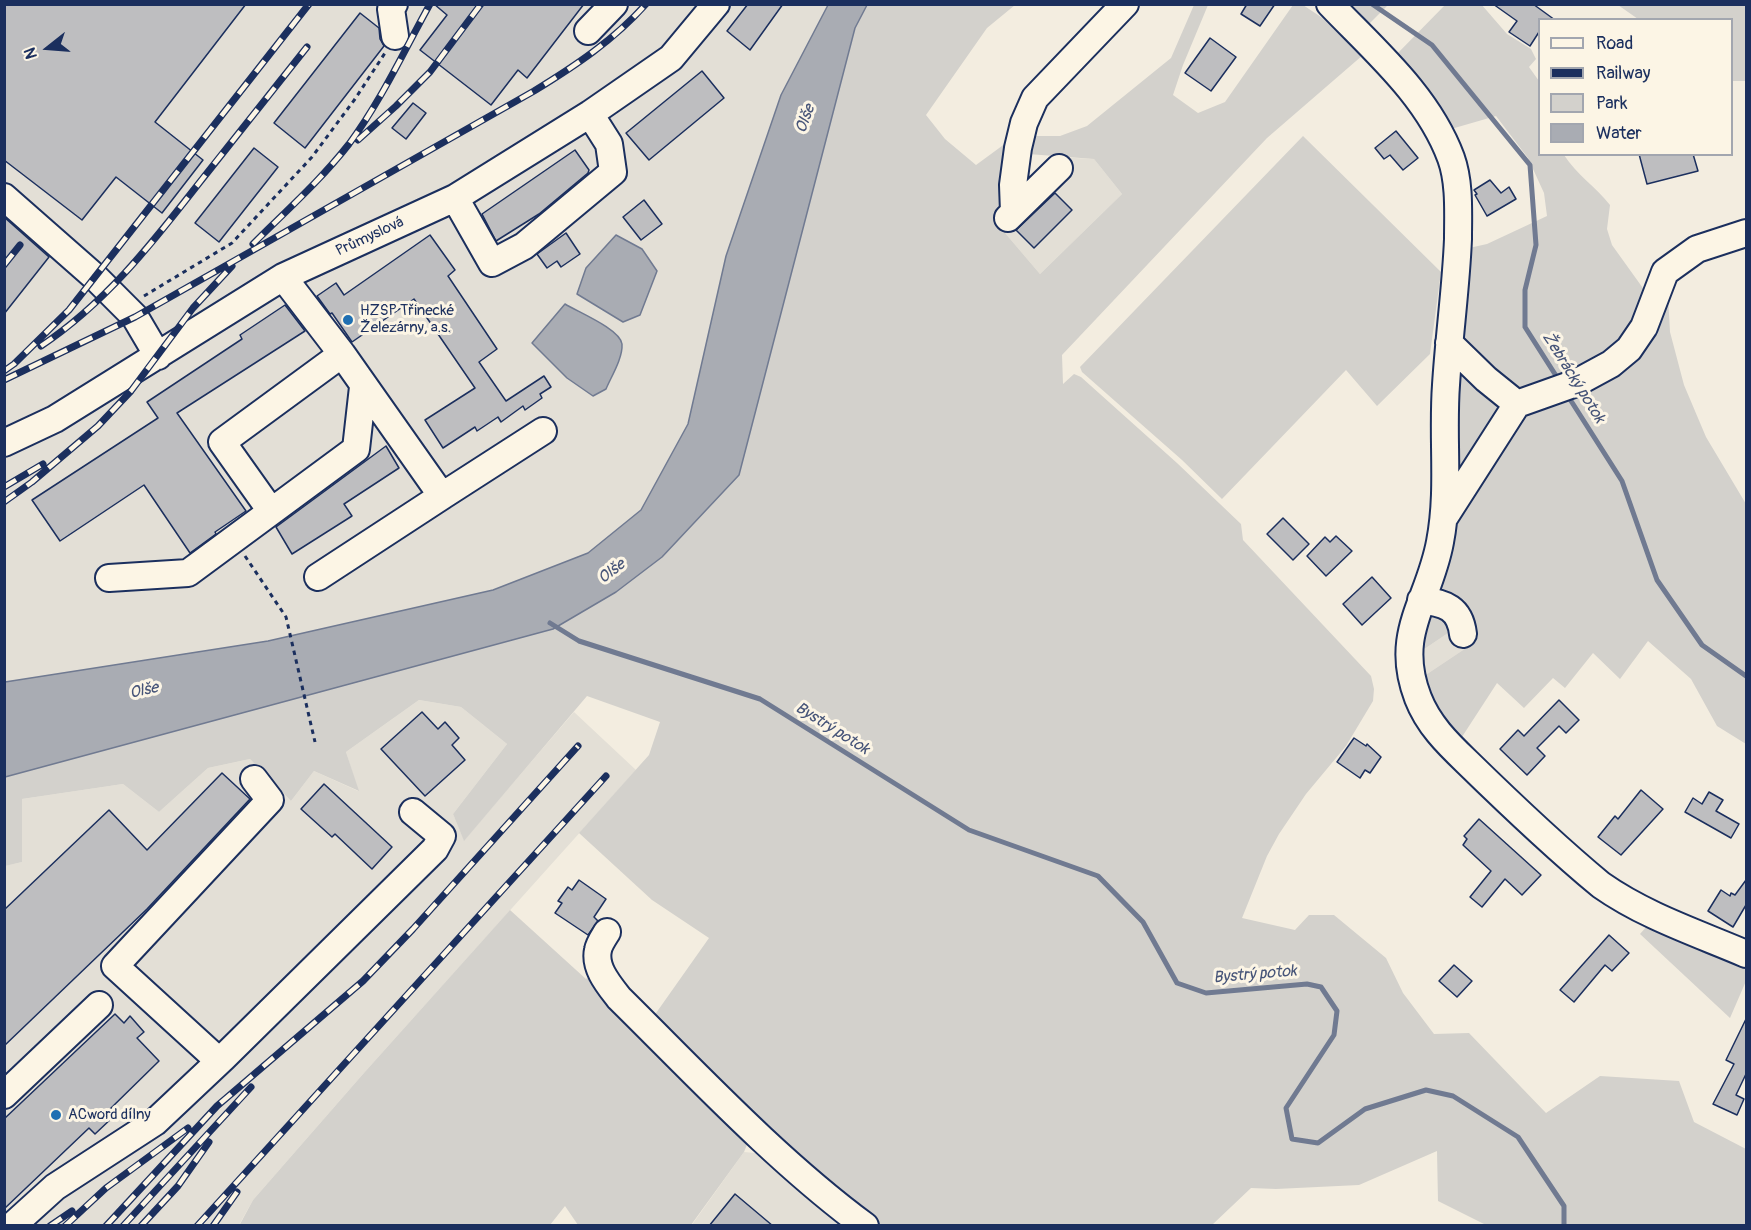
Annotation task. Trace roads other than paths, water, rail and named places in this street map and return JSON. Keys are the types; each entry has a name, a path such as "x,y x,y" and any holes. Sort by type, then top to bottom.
{"street":[{"path":"394,4 391,9 395,36"},
{"path":"588,31 614,4"},
{"name":"Průmyslová","path":"4,443 55,419 283,277 455,198 590,114 671,58 716,4"},
{"path":"1059,168 1010,216 1018,148 1024,123 1035,98 1125,4"},
{"path":"1330,4 1395,70 1419,100 1452,160 1457,186 1455,297 1445,392 1444,518 1440,545 1410,636 1408,652 1418,700 1429,721 1446,742 1556,847 1601,885 1658,918 1746,954"},
{"path":"455,198 492,263 524,246 613,172 609,144 590,114"},
{"path":"4,197 95,277 135,317 158,356"},
{"path":"1444,518 1517,404 1576,383 1611,364 1629,349 1644,327 1665,272 1697,249 1746,233"},
{"path":"283,277 342,354 363,387 442,495"},
{"path":"1449,343 1486,379 1517,404"},
{"path":"271,511 222,442 342,354"},
{"path":"110,578 188,573 356,449 363,387"},
{"path":"318,577 543,431"},
{"path":"1421,600 1435,602 1456,613 1462,621 1463,634"},
{"path":"219,1061 115,966 270,800 254,779"},
{"path":"12,1226 54,1186 155,1122 435,849 442,836 413,812"},
{"path":"607,932 598,949 598,964 606,981 619,998 747,1125 865,1226"},
{"path":"4,1095 99,1005"}],"water":[{"name":"Olše","path":"828,5 867,5 855,28 739,475 662,557 616,592 553,629 5,777 5,682 268,641 493,590 588,553 641,510 688,424 726,256 781,95"},
{"path":"616,235 642,249 657,271 640,315 623,322 577,294 586,268"},
{"path":"565,304 607,327 620,338 622,344 619,361 606,389 593,396 567,378 532,343"}],"waterway":[{"name":"Žebrácký potok","path":"1372,4 1432,45 1530,165 1536,245 1525,290 1525,327 1560,382"},
{"name":"Žebrácký potok","path":"1566,393 1622,481 1657,580 1702,645 1746,676"},
{"name":"Bystrý potok","path":"550,623 579,641 760,699 969,830 1098,876 1143,922 1177,983 1206,993 1307,984 1321,987 1337,1011 1334,1035 1286,1108 1292,1139 1318,1143 1365,1109 1426,1090 1453,1096 1518,1137 1564,1206 1564,1226"}],"railway":[{"path":"4,371 69,310 309,4"},
{"path":"253,244 315,183 361,128 430,4"},
{"path":"358,140 430,72 481,4"},
{"path":"4,380 135,317 534,91 593,52 646,4"},
{"path":"41,346 85,312 125,273 179,209 307,47"},
{"path":"4,265 20,245"},
{"path":"4,502 32,482 98,426 131,391 193,308 232,266"},
{"path":"4,487 43,464"},
{"path":"106,1226 217,1106 363,981 578,746"},
{"path":"197,1226 606,776"},
{"path":"123,1226 251,1087"},
{"path":"65,1226 106,1188 188,1128"},
{"path":"141,1226 178,1186 209,1142"},
{"path":"213,1226 237,1192"},
{"path":"50,1226 72,1211"}],"place":[{"name":"HZSP Třinecké Železárny, a.s.","path":"348,320"},
{"name":"ACword dílny","path":"56,1115"}]}
